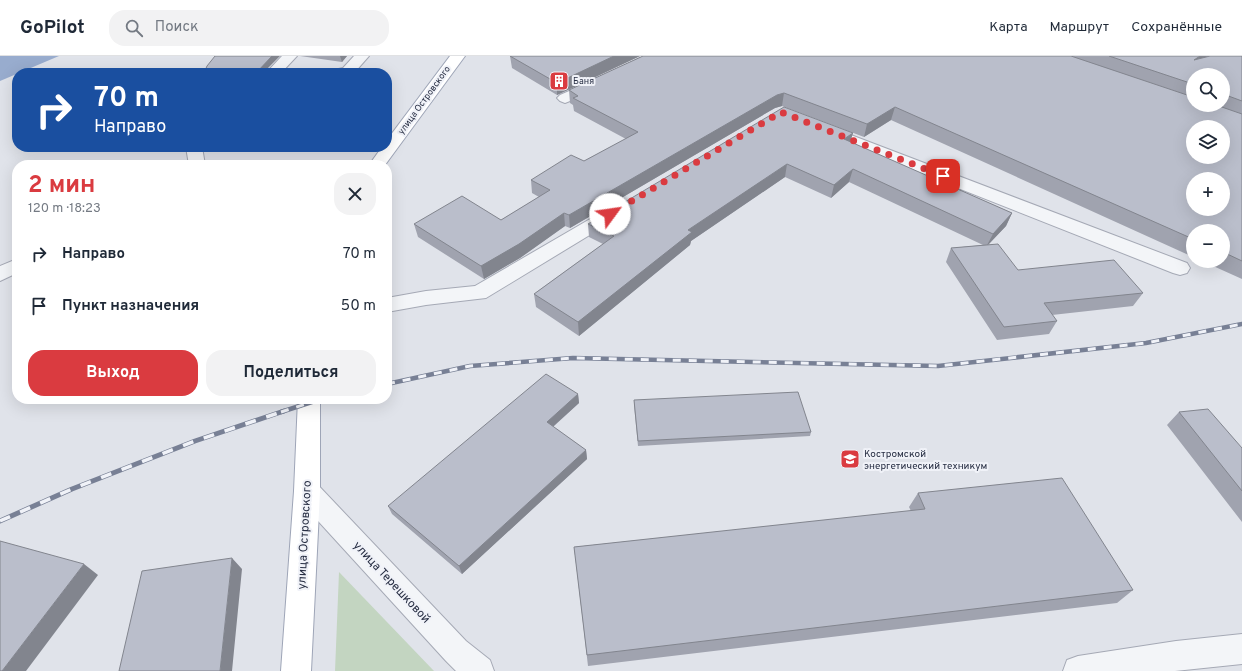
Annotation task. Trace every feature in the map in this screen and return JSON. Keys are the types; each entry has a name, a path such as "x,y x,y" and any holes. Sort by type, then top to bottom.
{"main road":[{"name":"улица Островского","path":"392,145 458,56"},
{"name":"улица Островского","path":"296,671 307,491 309,404"}],"street":[{"path":"278,68 290,56"},
{"path":"351,68 362,56"},
{"path":"565,98 606,79"},
{"path":"810,124 1180,268"},
{"path":"392,304 426,298 479,293 626,205"},
{"path":"0,274 12,268"},
{"name":"улица Терешковой","path":"307,491 456,650 479,671"},
{"path":"1078,671 1176,656 1242,649"}],"green space":[{"path":"339,572 434,671 335,671"}],"water":[{"path":"0,56 59,56 31,68 12,68 12,76 0,81"}],"building":[{"path":"215,56 272,56 261,68 206,68"},
{"path":"510,56 614,56 557,83"},
{"path":"643,56 1071,56 1186,95 1186,112 1230,112 1230,110 1242,114 1242,261 1230,255 1230,224 1186,224 1186,236 895,107 867,124 784,93 777,95 569,215 564,213 519,244 481,266 414,224 462,196 501,220 550,190 531,180 571,155 584,161 638,132 573,98 578,96 569,90"},
{"path":"1109,56 1200,56 1194,60 1210,56 1242,56 1242,101 1230,97 1230,68 1186,68 1186,82"},
{"path":"784,107 853,133 844,139 1012,213 993,234 853,169 834,185 787,164 688,230 692,232 578,322 534,294 614,236 588,224"},
{"path":"998,244 1018,270 1114,260 1143,293 1044,303 1057,321 1004,327 951,248"},
{"path":"546,374 578,394 547,422 586,450 459,566 388,506"},
{"path":"798,392 811,432 638,441 634,400"},
{"path":"1208,409 1242,448 1242,491 1179,412"},
{"path":"1062,478 1133,590 587,655 574,547 925,509 918,493"},
{"path":"0,541 84,564 2,671 0,671"},
{"path":"232,558 220,671 119,671 142,571"}],"railway":[{"path":"392,383 470,366 573,358 938,366 1146,343 1242,324"},
{"path":"282,412 306,404"},
{"path":"0,521 72,489 195,441 282,412"}],"place":[{"name":"Баня","path":"559,81"},
{"name":"Костромской энергетический техникум","path":"850,459"}],"route":[{"path":"610,214 781,112 943,176"}]}
